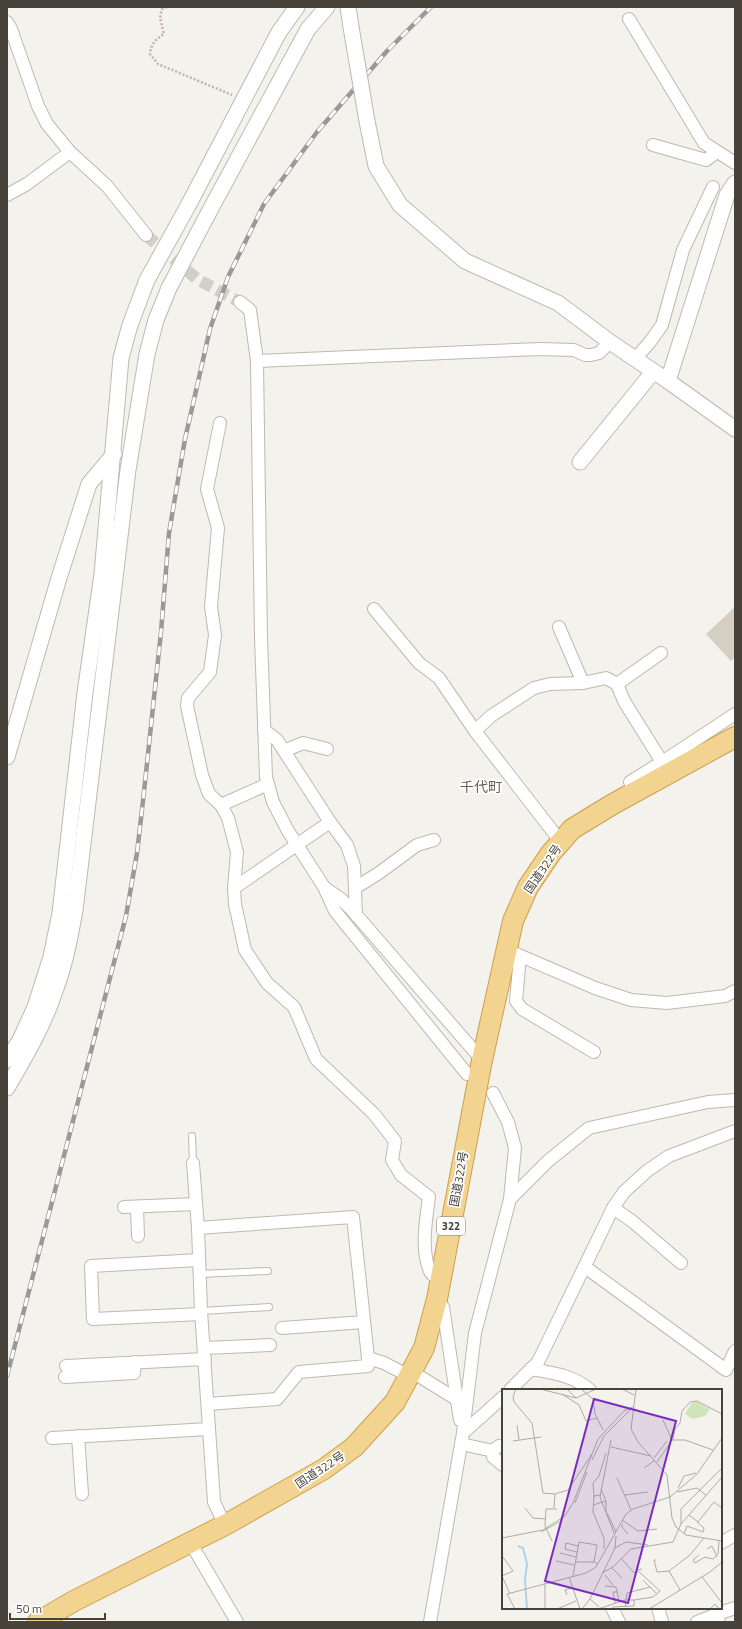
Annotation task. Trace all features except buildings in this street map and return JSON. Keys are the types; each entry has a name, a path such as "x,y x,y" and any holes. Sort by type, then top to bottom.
{"highway":[{"name":"国道322号","path":"38,1622 74,1601 225,1525 324,1469 354,1447 395,1402 424,1348 439,1290 482,1060 514,953 513,921 528,887 551,853 572,829 636,791 735,737"}],"street":[{"path":"7,1060 20,1040 35,1007 51,957 60,913 85,693 102,574 114,454 121,358 130,325 147,280 204,176 279,32 298,7"},
{"path":"7,1088 36,1038 55,992 66,955 75,910 126,491 147,354 156,320 169,288 308,29 327,7"},
{"path":"348,7 376,166 400,205 465,261 558,303 610,342 735,429"},
{"path":"629,19 704,143 735,163"},
{"path":"7,22 11,29 38,106 47,124 70,152 107,186 146,235"},
{"path":"653,145 706,160 717,152"},
{"path":"7,195 27,184 70,152"},
{"path":"204,176 223,186"},
{"path":"668,381 727,195 735,183"},
{"path":"635,359 662,325 683,250 713,187"},
{"path":"240,302 250,310 257,361 261,638 264,730 266,777 273,802 288,831 324,887 335,911 467,1074"},
{"path":"257,361 540,349 574,350 585,355 591,355 599,353 610,342"},
{"path":"580,462 653,372"},
{"path":"220,423 207,489 218,528 211,607 215,635 210,672 188,698 187,706 202,775 210,794 222,805 228,818 237,852 234,888 235,904 245,950 267,983 294,1007 316,1059 374,1114 395,1141 392,1160 401,1175 429,1197 424,1236 428,1263 431,1274 439,1290 443,1307 462,1438"},
{"path":"7,757 59,578 89,484 114,454"},
{"path":"86,495 100,490 126,491"},
{"path":"374,609 418,663 438,678 475,731 561,842"},
{"path":"559,627 583,683"},
{"path":"617,684 661,653"},
{"path":"475,731 492,716 534,688 550,684 583,683 606,678 617,684 624,702 662,762"},
{"path":"636,791 630,782 735,714"},
{"path":"264,730 278,740 330,822 347,845 354,866 356,915"},
{"path":"284,750 303,743 326,749"},
{"path":"222,805 268,784"},
{"path":"234,888 330,822"},
{"path":"356,888 417,845 434,840"},
{"path":"67,845 84,844"},
{"path":"324,887 341,899 356,915 482,1060"},
{"path":"594,1052 522,1009 516,1001 514,953 595,988 631,1000 667,1003 725,996 735,991"},
{"path":"430,1622 462,1438 475,1333 510,1199 515,1148 508,1122 493,1093"},
{"path":"510,1199 548,1161 588,1128 708,1102 735,1100"},
{"path":"511,1389 538,1362 613,1208 624,1192 647,1171 669,1156 735,1131"},
{"path":"193,1164 214,1502 225,1525"},
{"path":"124,1207 196,1204"},
{"path":"137,1207 138,1236"},
{"path":"613,1208 632,1221 681,1263"},
{"path":"198,1228 352,1218 368,1358 368,1366 299,1372 277,1399 208,1404"},
{"path":"199,1260 91,1266 93,1319 201,1312"},
{"path":"585,1267 726,1370 735,1351"},
{"path":"282,1328 364,1322"},
{"path":"65,1371 270,1345"},
{"path":"368,1358 410,1374 456,1399"},
{"path":"531,1369 565,1376 582,1383 589,1389"},
{"path":"462,1438 502,1398"},
{"path":"52,1438 209,1429"},
{"path":"78,1436 82,1494"},
{"path":"462,1438 489,1450 496,1448 493,1457 502,1464"},
{"path":"722,1542 735,1535"},
{"path":"190,1542 237,1622"},
{"path":"697,1622 735,1608"},
{"path":"612,1609 619,1622"},
{"path":"658,1609 662,1622"}],"lane":[{"path":"192,1136 193,1164"},
{"path":"200,1274 268,1271"},
{"path":"201,1312 269,1307"}],"path":[{"path":"167,7 162,10 160,18 164,34 155,40 150,47 150,54 158,64 243,100"}],"tunnel":[{"path":"146,235 197,279 240,302"}],"railway":[{"path":"7,1376 126,916 137,853 143,801 161,632 169,533 185,439 210,329 228,277 264,204 317,132 387,51 431,7"}],"district":[{"name":"千代町","path":"481,787"}]}
